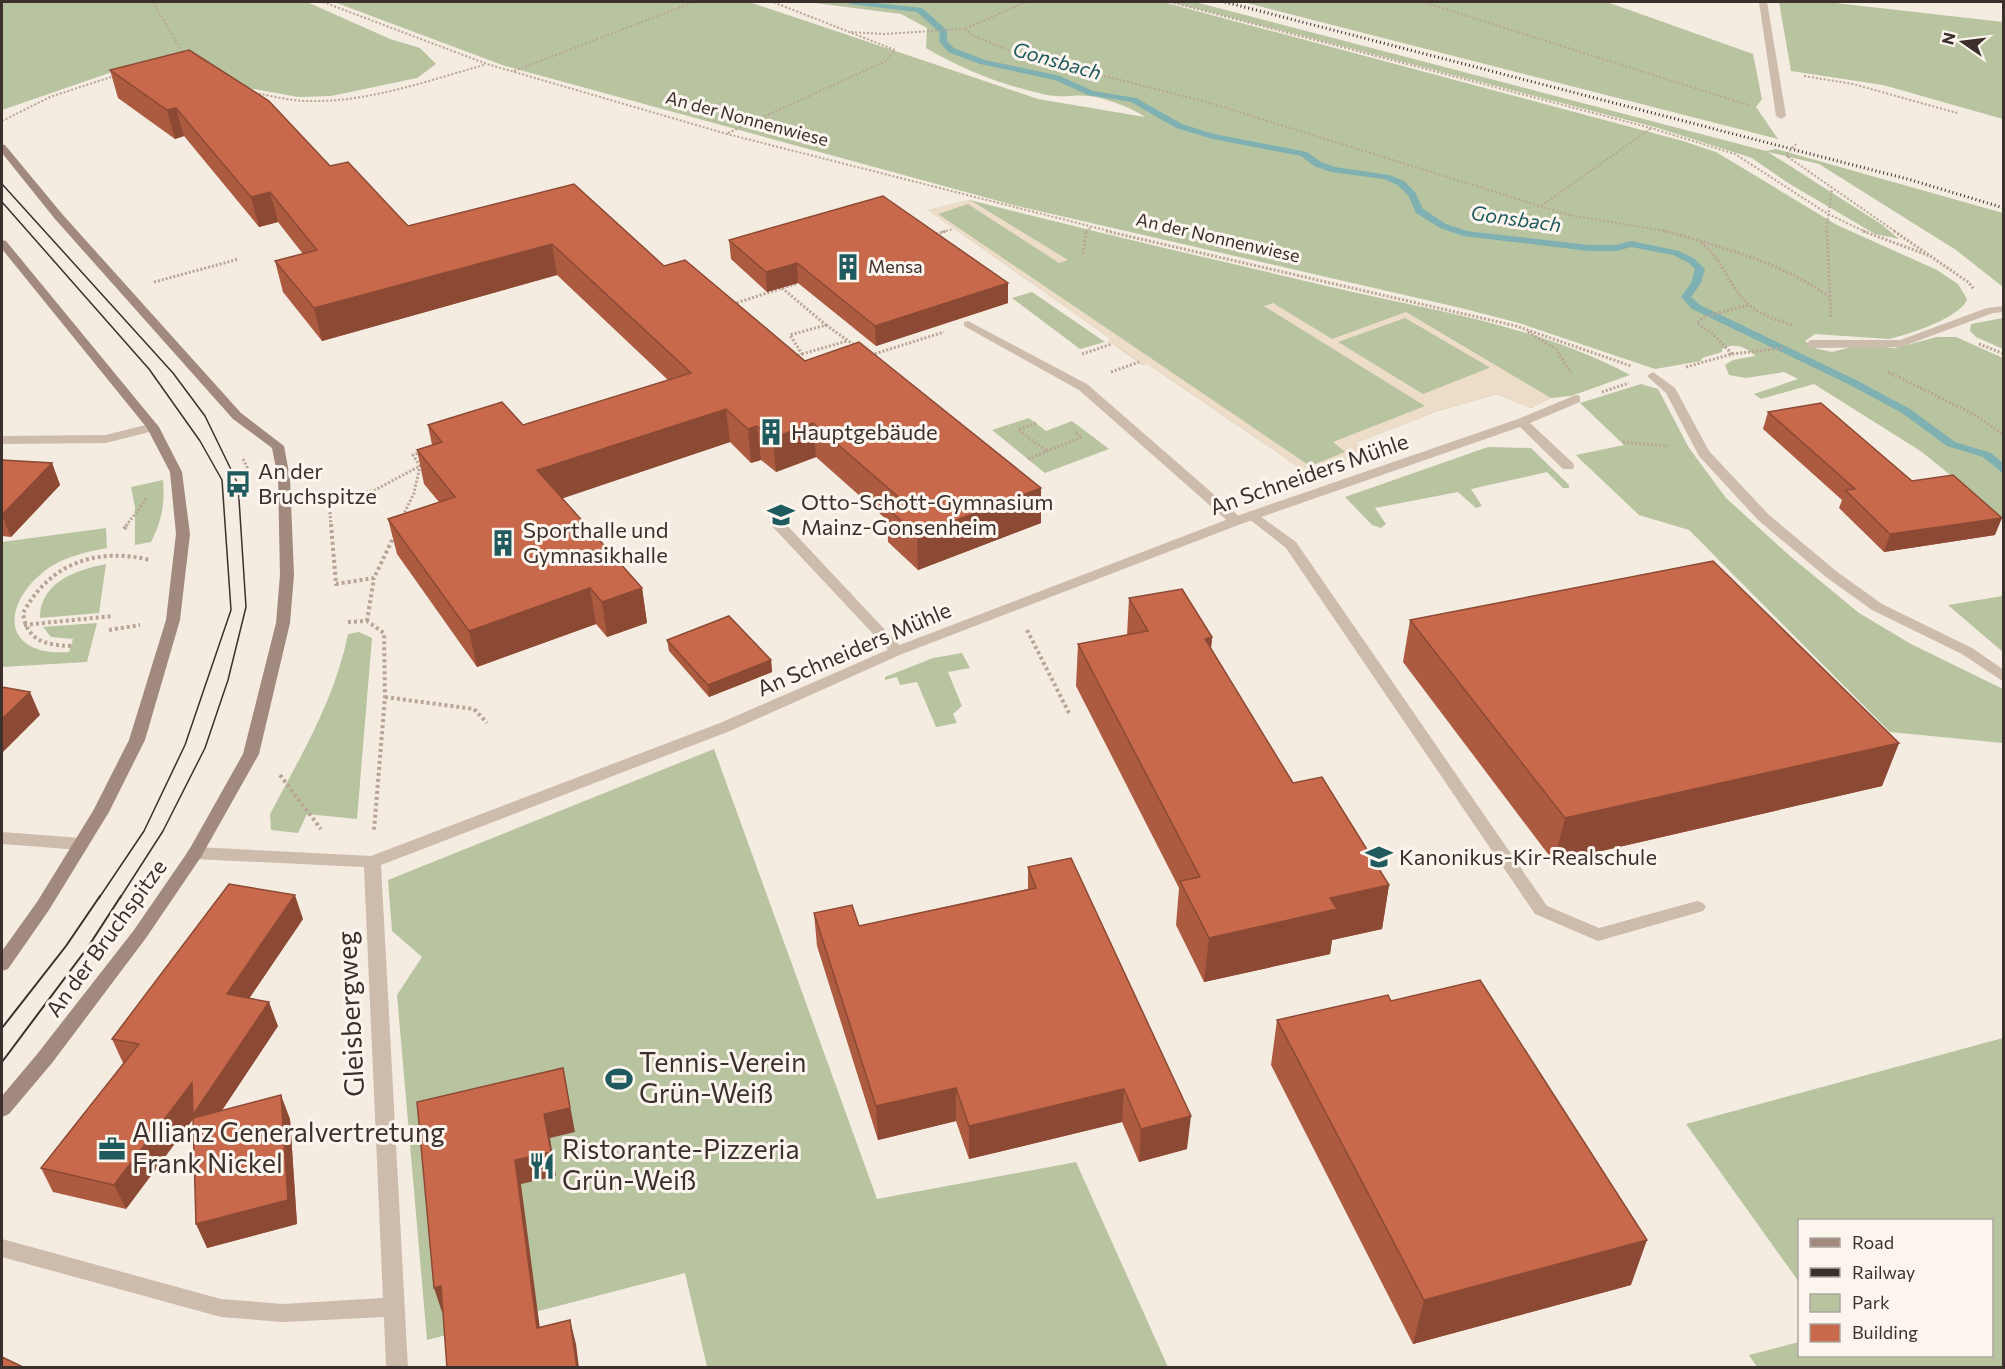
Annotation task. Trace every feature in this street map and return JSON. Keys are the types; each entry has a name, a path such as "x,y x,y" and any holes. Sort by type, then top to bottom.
{"main road":[{"name":"An der Bruchspitze","path":"2,147 52,208 237,416 278,446 284,478 287,575 283,623 251,754 195,853 126,952 45,1058 2,1109"},
{"path":"2,243 153,427 176,472 182,524 173,620 137,740 81,844 43,906 2,964"}],"street":[{"path":"1763,2 1781,117"},
{"path":"1811,344 1901,343 1997,310"},
{"path":"968,324 1083,387 1236,521"},
{"path":"1653,376 1671,391 1687,425 1709,459 1772,524 1831,574 1877,606 1967,651 2004,676"},
{"name":"An Schneiders Mühle","path":"195,853 372,862 725,727 897,651 1236,521 1522,422 1569,402"},
{"path":"1522,422 1568,466"},
{"path":"2,440 106,439 153,427"},
{"path":"1253,515 1290,545 1541,910 1598,935 1697,907"},
{"path":"776,522 897,651"},
{"path":"2,838 81,844"},
{"name":"Gleisbergweg","path":"372,862 397,1368"},
{"path":"2,1248 221,1308 283,1313 395,1307"}],"path":[{"path":"153,2 183,53 191,59"},
{"name":"An der Nonnenwiese","path":"323,2 487,64 727,134 1090,227 1516,326 1605,355 1653,376"},
{"path":"513,71 694,2"},
{"path":"727,134 886,61 895,50 773,2"},
{"path":"845,31 883,34 964,29 1026,2"},
{"path":"1170,2 1651,128 1735,154 1828,214 1882,240 1930,256"},
{"path":"1423,2 1781,117"},
{"path":"964,29 974,36 1019,54 1210,104 1541,207 1569,215 1663,230 1696,240 1787,273 1812,284 1831,298"},
{"path":"244,90 274,97 324,101 380,91 487,64"},
{"path":"1774,72 1853,84 1957,112"},
{"path":"2,122 50,97 120,74"},
{"path":"1541,207 1651,128"},
{"path":"1796,144 1786,155 1788,157 1968,282 1997,310"},
{"path":"1830,332 1831,298 1826,235 1832,189"},
{"path":"1083,254 1086,230 1090,227"},
{"path":"923,238 953,229"},
{"path":"1696,240 1710,248 1722,262 1749,305 1800,328 1830,332 1840,342 1872,364 1975,415 2004,435"},
{"path":"154,282 239,259"},
{"path":"725,307 798,283"},
{"path":"782,288 861,351"},
{"path":"727,299 733,304"},
{"path":"1732,354 1712,333 1697,323 1704,316 1749,305"},
{"path":"802,354 790,335 826,324"},
{"path":"867,356 968,324"},
{"path":"1516,326 1556,349 1564,359 1571,372 1569,402 1732,354 1750,352"},
{"path":"789,358 847,340"},
{"path":"1083,354 1112,344"},
{"path":"1111,372 1139,362"},
{"path":"1036,423 1018,430 1047,451"},
{"path":"1028,459 1082,437 1075,432"},
{"path":"367,621 374,578 414,493 420,466 413,455 423,452"},
{"path":"241,456 252,478"},
{"path":"374,578 336,584 329,500 375,489 420,466"},
{"path":"124,529 151,492"},
{"path":"71,646 46,644 33,639 24,625 23,613 27,602 62,570 79,562 122,554 154,561"},
{"path":"1012,607 1034,640 1069,713"},
{"path":"24,625 113,616"},
{"path":"348,622 367,621 384,633 385,697 374,834"},
{"path":"109,630 147,624"},
{"path":"385,697 474,709 487,723"},
{"path":"280,775 307,814 349,861"}],"green space":[{"path":"2,2 307,2 390,39 420,48 436,64 417,78 331,96 298,97 248,88 216,70 115,71 2,110"},
{"path":"334,2 749,2 1038,99 1145,117 1126,107 1096,97 1047,95 1000,82 969,70 926,48 927,28 901,14 807,2 1163,2 1683,141 1716,152 1837,225 1937,270 1958,284 1967,299 1963,306 1945,319 1909,334 1889,339 1815,334 1805,341 1814,348 1832,352 1859,345 1895,348 1937,337 1956,337 2003,358 2003,518 1922,452 1814,384 1761,399 1754,394 1798,379 1784,372 1746,378 1729,375 1725,365 1733,360 1755,356 1740,347 1727,347 1722,349 1722,352 1702,358 1701,361 1655,369 1519,323 1013,205 505,66"},
{"path":"1171,2 1195,2 1766,151 1776,149 2003,213 2003,287 1956,250 1819,164 1768,152 1881,224 1899,239 1875,234 1788,183 1752,158 1658,128"},
{"path":"1243,2 1607,2 1753,54 1762,99 1756,107 1778,139"},
{"path":"1779,2 1827,2 2003,22 2003,119 1883,85 1791,71"},
{"path":"970,200 1161,247 1495,324 1564,346 1630,375 1571,396 1551,398 1531,408 1497,394 1438,411 1355,443 1365,451 1310,475 1148,364 1143,365 1108,341 1111,339 928,210"},
{"path":"1032,292 1105,342 1080,349 1012,298"},
{"path":"2003,318 2003,349 1976,337 1970,331 1971,324"},
{"path":"1641,384 1658,389 1689,448 1726,498 1790,556 1859,613 1911,644 2003,689 2003,743 1890,732 1689,530 1639,515 1584,463 1576,455 1624,445 1580,403"},
{"path":"1029,418 1046,431 1072,421 1109,449 1045,473 992,430"},
{"path":"1488,447 1531,448 1569,485 1569,488 1563,488 1547,472 1471,489 1482,506 1476,508 1458,492 1375,508 1386,524 1381,528 1372,525 1345,497"},
{"path":"163,480 162,512 155,534 151,542 135,545 135,507 131,487"},
{"path":"106,528 107,548 70,557 50,567 22,596 16,611 15,624 19,637 30,646 46,651 69,652 73,639 51,637 43,627 97,623 87,662 2,667 2,542"},
{"path":"106,564 99,613 40,618 46,595 53,587 72,574"},
{"path":"2004,596 2003,652 1948,605"},
{"path":"359,632 372,638 357,819 307,814 298,833 271,830 270,814 326,704 348,634"},
{"path":"962,653 970,668 948,672 962,706 953,714 957,723 936,727 917,682 900,685 897,677 885,680 885,677 933,658"},
{"name":"Tennis-Verein Grün-Weiß","path":"714,749 877,1199 1076,1162 1168,1367 707,1367 685,1273 427,1340 397,995 422,957 392,931 388,880"},
{"path":"2003,1038 2003,1367 1757,1367 1749,1355 1798,1342 1798,1357 1993,1357 1993,1219 1798,1219 1798,1281 1686,1124"}],"shaded area":[{"path":"970,200 1068,260 1059,263 968,204 938,214 1310,466 1345,452 1333,442 1425,406 1264,306 1273,303 1332,339 1406,312 1551,398 1531,408 1497,394 1438,411 1355,443 1365,451 1310,475 1148,364 1143,365 1108,341 1111,339 928,210","holes":["1405,318 1489,367 1423,394 1338,342"]}],"building":[{"path":"189,50 269,101 330,166 348,162 408,226 574,184 664,266 685,260 805,361 859,342 1041,488 917,535 886,507 903,501 813,423 773,438 757,426 748,429 726,409 537,470 642,588 602,602 590,588 469,631 388,519 455,497 417,450 442,442 428,425 502,402 523,425 691,373 552,244 314,308 275,261 317,250 270,192 251,197 176,108 167,110 110,70"},
{"name":"Mensa","path":"883,196 1008,283 875,326 797,263 766,272 729,240"},
{"path":"1821,403 1912,481 1953,475 2002,518 1890,534 1845,490 1855,489 1768,412"},
{"path":"2,460 52,463 2,515"},
{"path":"1713,561 1899,743 1565,818 1410,620"},
{"path":"1182,589 1212,637 1205,639 1293,783 1322,777 1389,885 1330,898 1337,909 1209,938 1180,881 1200,877 1078,644 1148,631 1129,598"},
{"path":"729,616 771,660 708,685 667,640"},
{"path":"2,687 30,692 2,719"},
{"path":"1071,858 1191,1116 1141,1129 1124,1089 969,1126 956,1088 876,1106 814,913 852,905 859,926 1036,888 1028,867"},
{"path":"229,884 295,895 227,994 269,1002 193,1115 192,1083 114,1185 41,1168 139,1044 112,1039"},
{"path":"1480,980 1647,1240 1424,1300 1277,1020 1388,995 1391,1001"},
{"path":"563,1068 570,1108 544,1114 551,1152 515,1160 537,1328 570,1320 577,1368 447,1368 441,1286 434,1288 417,1102"},
{"path":"281,1095 288,1200 196,1224 193,1118"},
{"path":"2,1357 25,1368 2,1368"}],"waterway":[{"name":"Gonsbach","path":"850,2 919,10 944,32 943,41 951,50 983,62 1057,78 1091,93 1133,100 1179,126 1213,136 1304,154 1318,164 1334,170 1386,177 1400,183 1412,194 1419,211 1443,226 1466,234 1589,248 1616,248 1631,244 1676,253 1692,261 1700,269 1696,283 1686,297 1696,307 1854,383 1906,411 1951,444 1987,455 2004,471"}],"tram line":[{"path":"2,184 173,373 205,416 238,484 246,607 228,680 205,748 163,831 120,898"},
{"path":"2,202 149,369 200,441 222,480 231,610 185,745 144,831 99,898"},
{"path":"2,1028 66,946 100,896"},
{"path":"2,1062 88,947 121,896"}],"railway":[{"path":"1225,2 1911,180 2004,208"}],"place":[{"name":"Mensa","path":"848,267"},
{"name":"Hauptgebäude","path":"771,432"},
{"name":"An der Bruchspitze","path":"238,484"},
{"name":"Otto-Schott-Gymnasium Mainz-Gonsenheim","path":"781,515"},
{"name":"Sporthalle und Gymnasikhalle","path":"503,543"},
{"name":"Kanonikus-Kir-Realschule","path":"1379,857"},
{"name":"Tennis-Verein Grün-Weiß","path":"619,1079"},
{"name":"Allianz Generalvertretung Frank Nickel","path":"112,1149"},
{"name":"Ristorante-Pizzeria Grün-Weiß","path":"542,1166"}]}
